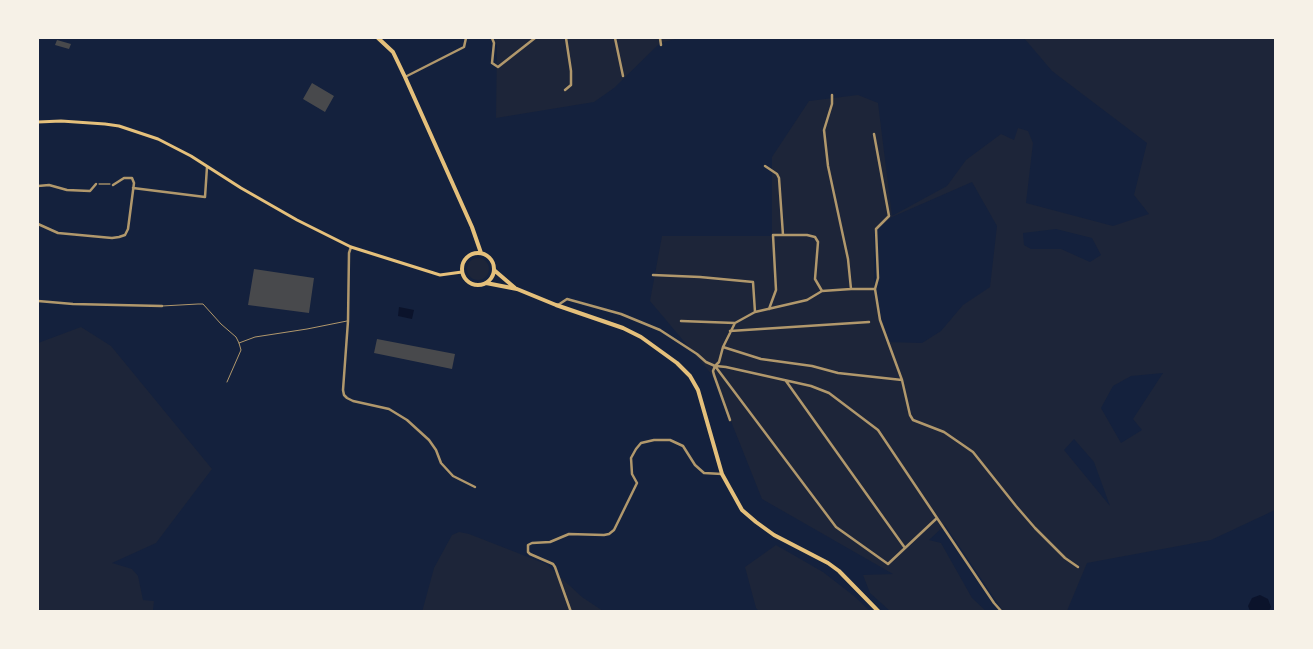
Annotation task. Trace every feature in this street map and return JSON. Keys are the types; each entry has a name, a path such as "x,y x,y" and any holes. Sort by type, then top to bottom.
{"main road":[{"path":"378,38 393,52 405,77 472,227 481,253"},
{"path":"38,122 61,121 105,124 118,126 158,139 191,156 241,188 297,220 351,247 440,275 462,272"},
{"path":"481,253 488,256 494,270 492,277 486,282 476,285 467,281 462,272 463,262 470,254 481,253"},
{"path":"494,270 517,289"},
{"path":"486,282 517,289 556,305 604,321 641,337 677,363 690,376 698,390 722,474 742,510 774,535 828,563 839,571 879,612"}],"street":[{"path":"405,77 464,47 466,38"},
{"path":"492,38 494,43 492,63 498,67 535,38"},
{"path":"565,90 571,85 566,38"},
{"path":"615,38 622,76"},
{"path":"660,38 661,45"},
{"path":"832,95 832,104 824,130 828,166 848,259 851,289"},
{"path":"874,134 889,216 876,229 878,278 875,289 880,320 902,380 910,415 913,420 944,432 973,452 1035,528 1065,558 1078,567"},
{"path":"765,166 777,174 779,178 783,235"},
{"path":"133,188 205,197 207,167"},
{"path":"38,224 58,232 119,238 128,229 134,183 132,178 124,178 113,185"},
{"path":"38,186 48,184 67,190 90,191 96,184"},
{"path":"769,310 776,290 773,235 807,235 815,237 818,242 815,279 822,291"},
{"path":"351,247 348,253 348,321 344,395 353,401 389,409 407,420 429,440 436,450 441,463 453,476 475,487"},
{"path":"653,275 753,282 755,312"},
{"path":"730,420 714,371 735,323 755,312 807,300 822,291 875,289"},
{"path":"556,305 567,299 621,314 660,330 706,362 715,366 726,366 785,379 829,393 878,430 994,603 1002,612"},
{"path":"38,302 162,306"},
{"path":"681,320 735,323"},
{"path":"730,331 869,322"},
{"path":"723,347 761,359 812,366 838,373 902,380"},
{"path":"715,366 836,527 888,564 937,518"},
{"path":"785,379 905,548"},
{"path":"572,612 555,567 553,564 530,554 528,552 528,545 550,542 569,534 584,536 609,534 614,530 637,483 632,474 631,458 641,443 654,440 670,440 683,446 695,465 704,473 722,474"}],"lane":[{"path":"162,306 203,304 236,337 241,350 227,382"},
{"path":"239,343 255,337 307,330 348,321"}],"path":[{"path":"96,184 113,185"}],"shaded area":[{"path":"494,38 679,38 660,43 614,88 594,102 496,118 497,45"},
{"path":"1024,38 1275,38 1275,510 1211,540 1087,563 1067,611 1003,611 945,525 929,540 941,543 972,598 986,611 890,611 870,593 863,575 893,574 762,499 713,376 650,301 662,236 772,236 772,157 809,101 858,95 878,103 892,216 947,186 966,160 1001,134 1014,140 1018,128 1028,131 1033,143 1026,203 1113,226 1149,214 1134,195 1147,143 1052,71","holes":["972,182 997,226 990,287 963,305 941,331 922,343 886,342 874,294 874,231 892,217","1056,229 1092,238 1101,255 1090,262 1061,249 1031,249 1024,245 1023,233","1163,373 1133,419 1142,430 1121,443 1101,408 1113,386 1131,376","1074,439 1094,462 1110,506 1064,450"]},
{"path":"478,258 488,265 489,269 482,279 478,280 468,273 467,269 474,259"},
{"path":"399,307 414,310 412,319 398,316"},
{"path":"81,327 111,346 212,469 156,543 112,563 132,569 138,576 143,600 154,601 154,611 38,611 38,343"},
{"path":"459,532 469,534 546,564 582,597 603,611 422,612 434,568 452,535"},
{"path":"776,545 823,572 870,611 759,611 756,608 745,567"},
{"path":"1260,595 1268,599 1271,607 1269,611 1250,611 1248,606 1252,598"}],"building":[{"path":"57,40 71,44 69,49 55,45"},
{"path":"312,83 334,96 325,112 303,99"},
{"path":"254,269 314,278 309,313 248,305"},
{"path":"377,339 455,354 452,369 374,353"}]}
